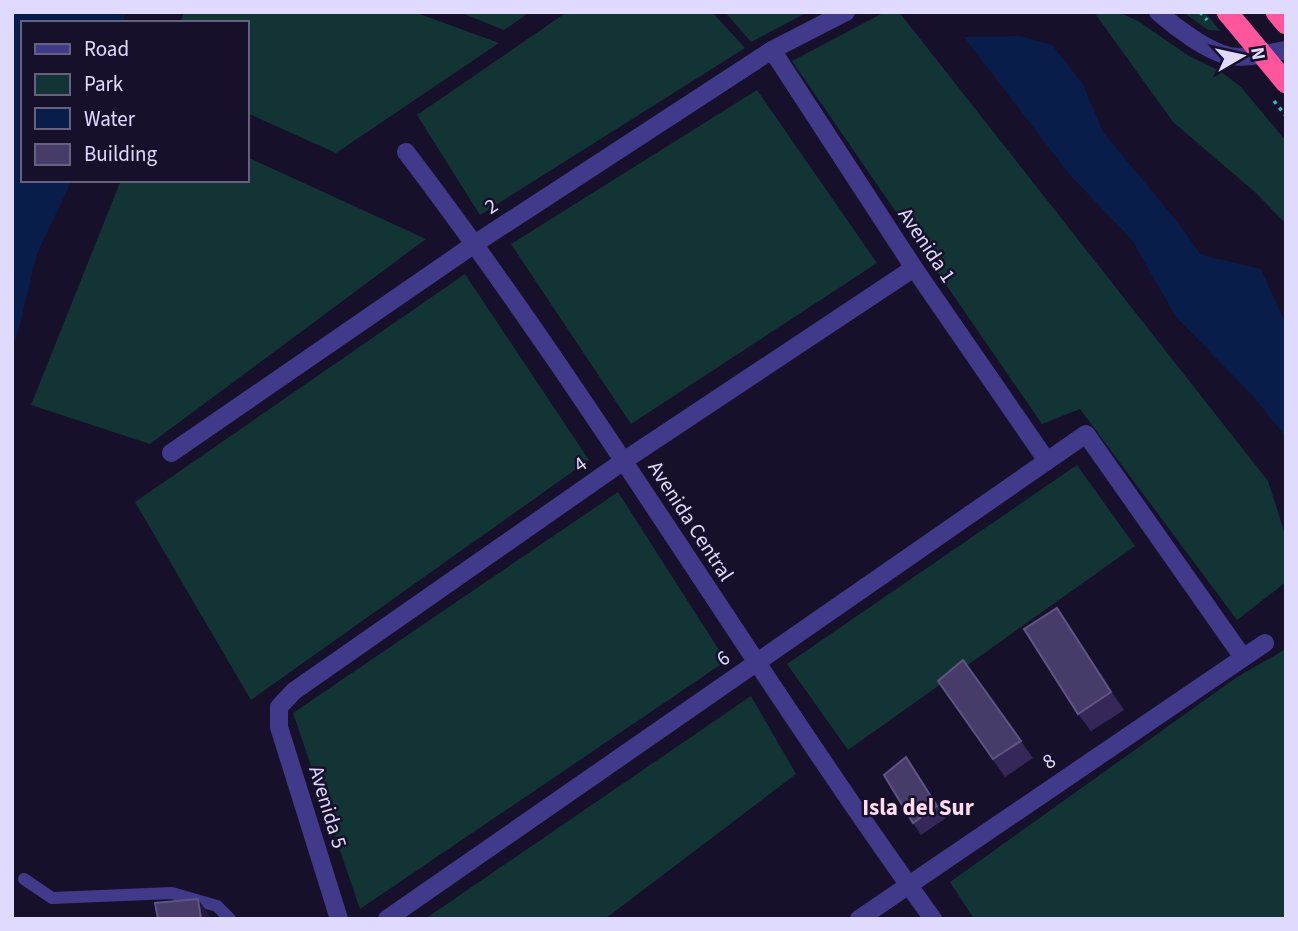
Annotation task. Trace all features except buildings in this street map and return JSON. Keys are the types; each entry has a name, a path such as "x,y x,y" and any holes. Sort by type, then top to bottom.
{"highway":[{"path":"1227,12 1286,83"},
{"path":"1276,12 1286,24"}],"street":[{"name":"2","path":"171,453 476,243 772,50 846,12"},
{"path":"1158,12 1209,47 1229,56 1286,50"},
{"name":"Avenida 1","path":"772,50 914,268 1047,461"},
{"name":"Avenida Central","path":"406,152 476,243 625,460 756,663 933,919"},
{"name":"4","path":"279,707 294,691 625,460 914,268"},
{"name":"6","path":"387,919 1086,434 1242,656"},
{"name":"8","path":"859,919 1242,656 1265,643"},
{"name":"Avenida 5","path":"279,707 279,727 339,919"}],"lane":[{"path":"24,879 52,898 172,893 217,906 230,919"}],"green space":[{"path":"184,12 414,12 499,43 336,153 248,113 248,21 181,21"},
{"path":"459,12 530,12 504,30"},
{"path":"567,12 712,12 745,48 480,215 417,115"},
{"path":"725,12 808,12 751,42"},
{"path":"885,12 899,12 1268,481 1286,537 1286,582 1237,620 1080,409 1042,424 792,61"},
{"path":"1094,12 1118,12 1138,21 1189,56 1220,71 1241,87 1286,141 1286,224 1256,193 1173,122"},
{"path":"1183,12 1205,12 1220,31 1208,30"},
{"path":"757,90 877,263 631,424 511,244"},
{"path":"248,157 426,239 150,444 31,405 120,182 248,182"},
{"path":"465,274 589,460 251,700 135,502"},
{"path":"1077,465 1135,546 848,750 787,664"},
{"path":"618,492 726,661 360,909 293,713"},
{"path":"1286,649 1286,919 974,919 950,882 1237,677"},
{"path":"751,696 796,774 605,919 425,919"}],"water":[{"path":"12,12 126,12 123,21 21,21 21,182 71,182 37,254 12,347"},
{"path":"1020,36 1052,45 1083,84 1103,132 1179,224 1201,255 1261,269 1286,325 1286,437 1252,395 1176,317 1132,240 1069,174 964,37"}],"district":[{"name":"Isla del Sur","path":"918,807"}]}
